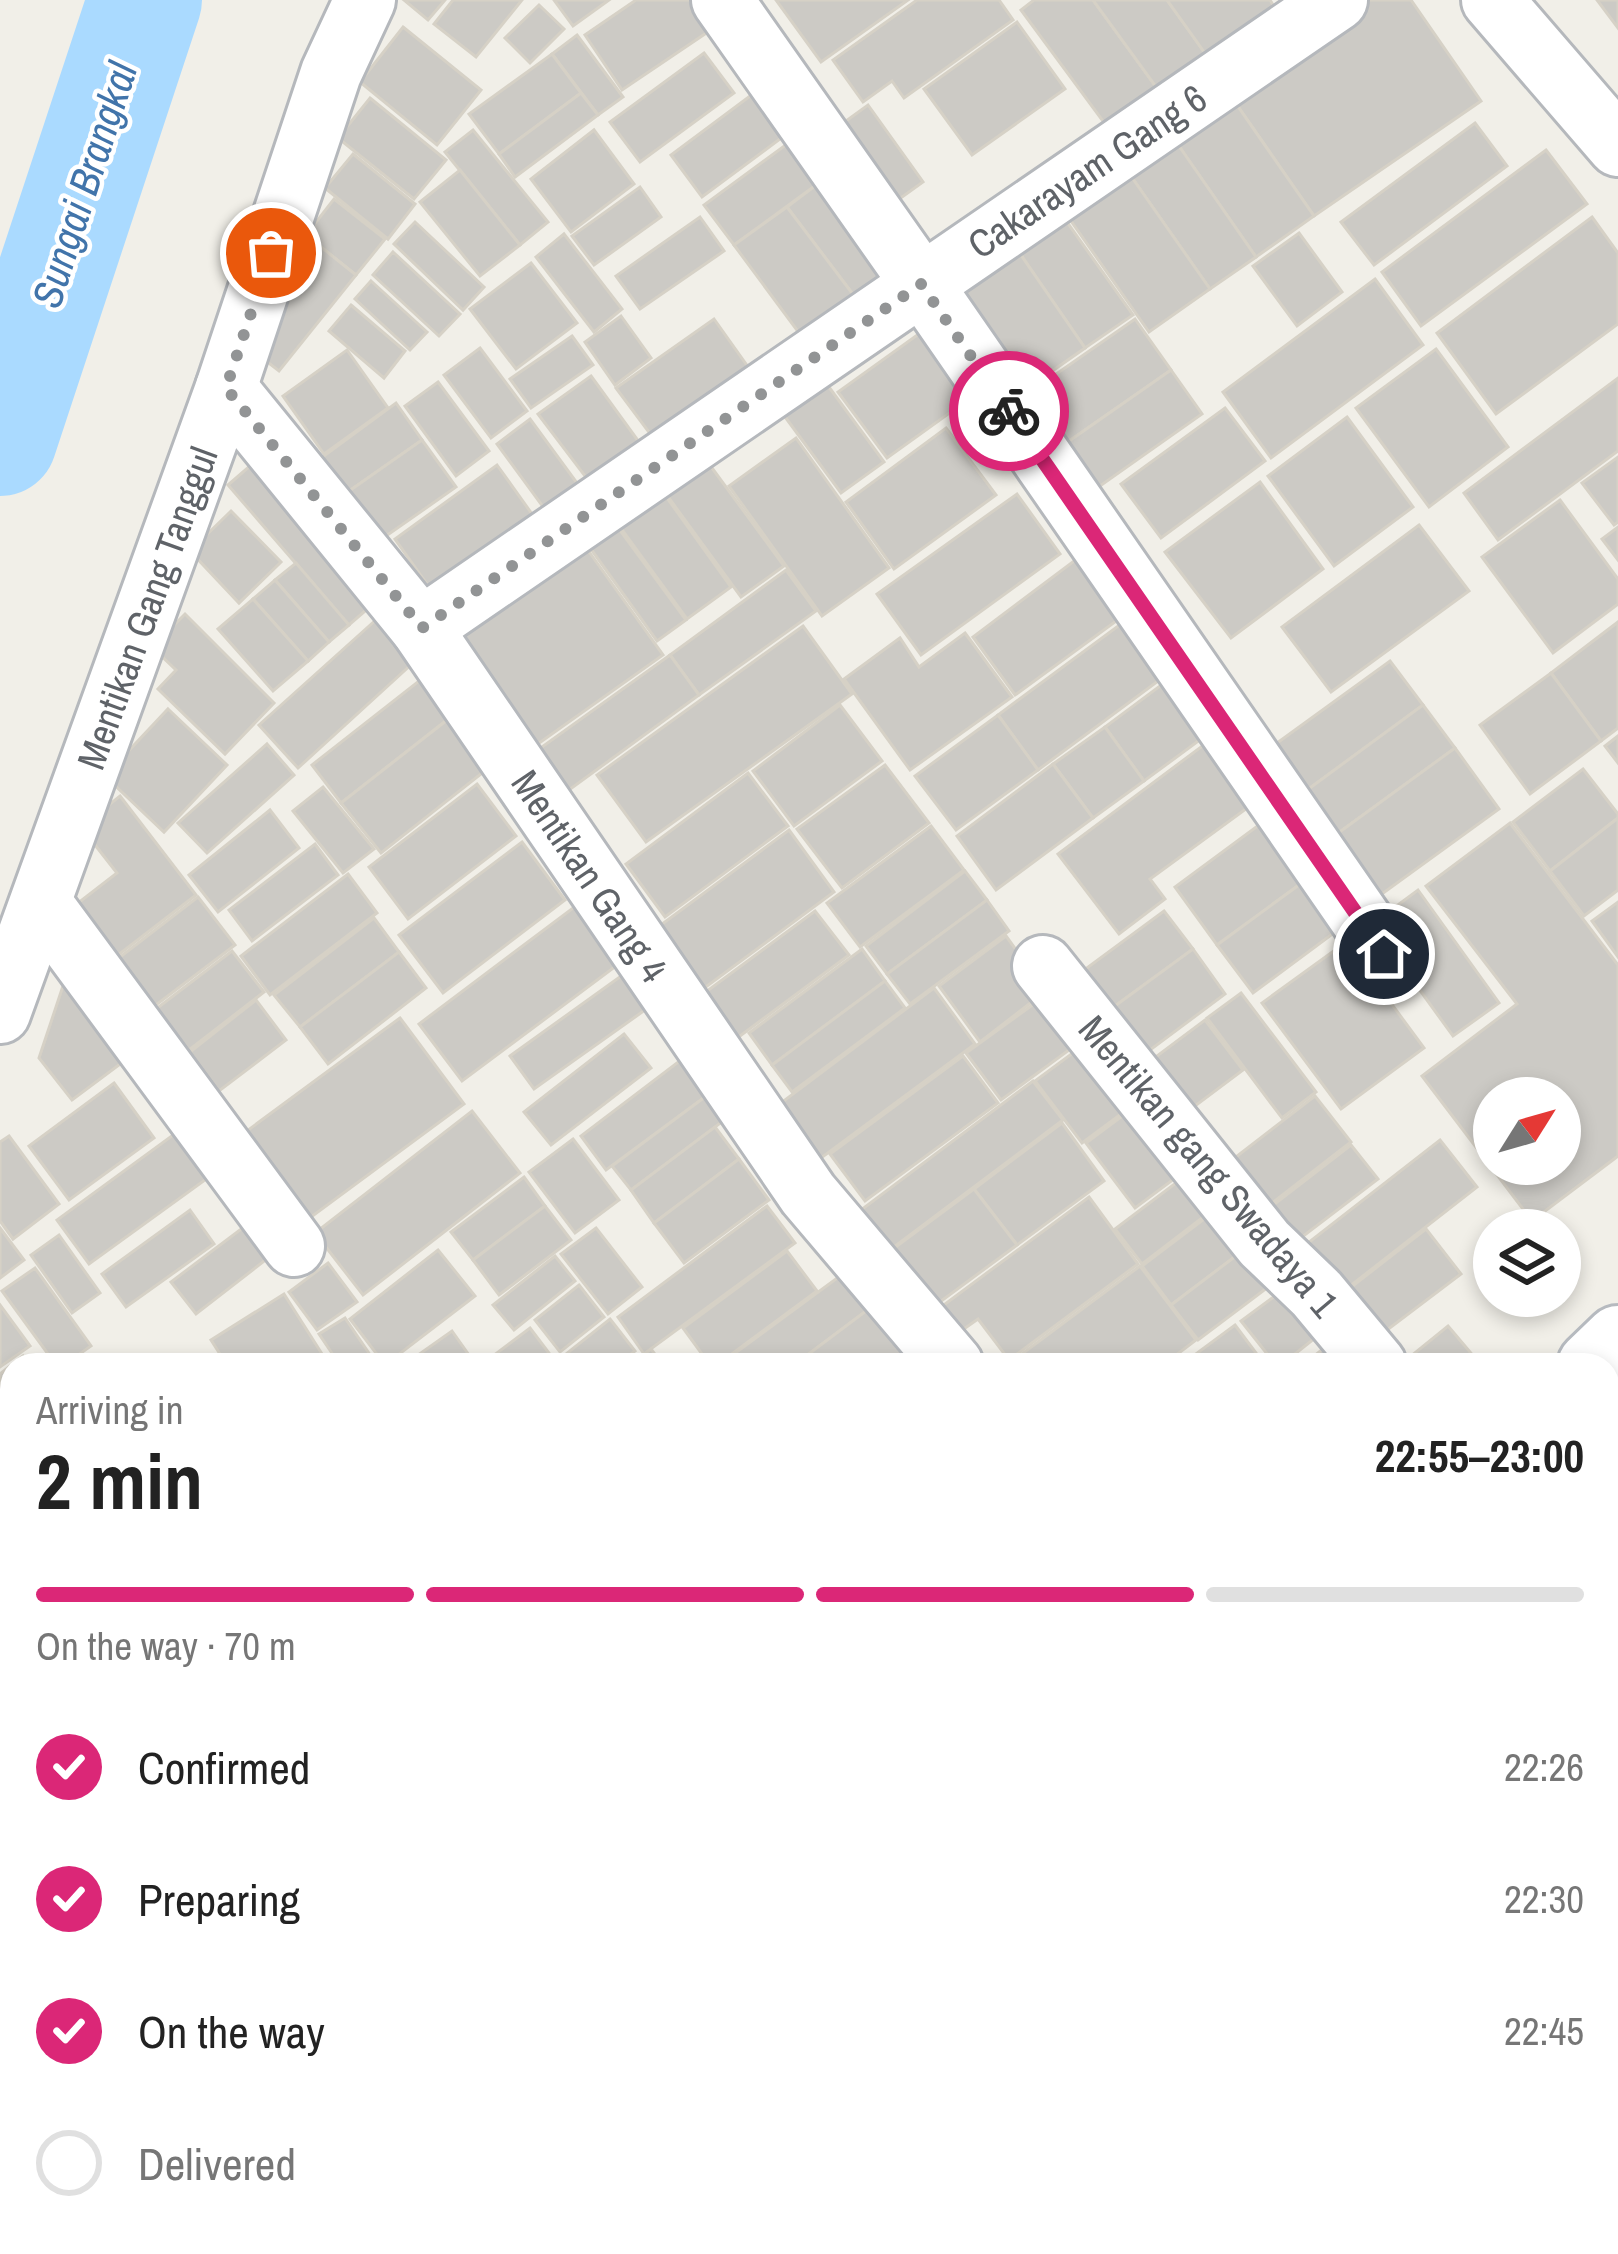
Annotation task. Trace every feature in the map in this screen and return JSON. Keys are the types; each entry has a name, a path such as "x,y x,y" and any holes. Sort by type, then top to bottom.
{"street":[{"name":"Mentikan Gang Tanggul","path":"0,1013 226,388 331,73 365,0"},
{"path":"722,0 1384,954"},
{"name":"Cakarayam Gang 6","path":"422,628 1337,0"},
{"path":"1492,0 1618,146"},
{"name":"Mentikan Gang 4","path":"226,388 422,628 808,1194 943,1353"},
{"path":"41,903 294,1246"},
{"name":"Mentikan gang Swadaya 1","path":"1043,966 1264,1243 1316,1293 1366,1353"}],"building":[{"path":"404,0 445,0 428,20"},
{"path":"453,0 522,0 476,57 434,24"},
{"path":"554,0 609,0 573,26"},
{"path":"636,0 709,0 724,21 622,90 585,35"},
{"path":"776,0 908,0 821,62"},
{"path":"917,0 999,0 1013,20 904,98 892,81 863,102 833,60"},
{"path":"1034,0 1093,0 1159,91 1108,128 1021,10"},
{"path":"1093,0 1167,0 1207,56 1159,91"},
{"path":"1167,0 1270,0 1275,8 1207,56"},
{"path":"1368,0 1411,0 1481,101 1314,216 1230,95"},
{"path":"1597,0 1618,0 1618,28"},
{"path":"539,5 564,29 530,63 505,38"},
{"path":"1017,22 1065,89 972,155 924,89"},
{"path":"403,27 481,90 437,145 360,82"},
{"path":"577,35 623,97 598,115 552,54"},
{"path":"704,53 734,93 640,162 610,122"},
{"path":"552,54 581,93 499,154 469,114"},
{"path":"765,85 796,127 702,197 671,155"},
{"path":"581,93 598,115 515,177 499,154"},
{"path":"1230,95 1314,216 1256,257 1172,136"},
{"path":"370,98 446,160 414,199 338,138"},
{"path":"868,105 923,182 884,210 828,134"},
{"path":"1475,123 1507,166 1374,265 1341,222"},
{"path":"473,130 548,222 520,245 445,152"},
{"path":"594,130 634,184 571,232 531,179"},
{"path":"802,133 831,174 734,245 704,205"},
{"path":"1172,136 1256,257 1210,289 1126,169"},
{"path":"1546,150 1587,204 1421,326 1382,272"},
{"path":"353,154 415,204 388,239 325,188"},
{"path":"1126,169 1210,289 1149,332 1064,211"},
{"path":"460,170 520,245 480,276 420,202"},
{"path":"831,174 899,265 855,297 787,207"},
{"path":"640,187 661,217 594,265 572,236"},
{"path":"334,199 385,239 356,275 306,235"},
{"path":"787,207 855,297 802,337 734,245"},
{"path":"1057,208 1133,315 1085,348 1012,242"},
{"path":"700,217 724,251 640,309 616,276"},
{"path":"1592,217 1618,253 1618,324 1496,414 1437,333"},
{"path":"415,222 484,287 463,310 394,244"},
{"path":"1299,233 1342,292 1297,326 1253,266"},
{"path":"564,234 622,309 594,332 536,257"},
{"path":"306,235 356,275 279,371 248,347"},
{"path":"1012,242 1085,348 1015,397 940,291"},
{"path":"393,252 460,314 439,336 373,275"},
{"path":"531,263 577,323 516,369 470,309"},
{"path":"1375,279 1423,345 1271,458 1223,392"},
{"path":"371,281 427,332 410,350 355,299"},
{"path":"351,305 405,351 384,378 329,331"},
{"path":"621,316 651,358 615,385 585,342"},
{"path":"714,319 753,374 657,443 616,388"},
{"path":"1135,319 1171,370 1052,453 1016,402"},
{"path":"927,328 976,394 887,458 838,392"},
{"path":"572,336 593,365 531,408 510,379"},
{"path":"480,348 527,411 491,438 444,375"},
{"path":"1436,349 1508,447 1429,507 1356,408"},
{"path":"347,350 388,408 324,454 283,396"},
{"path":"1171,370 1202,414 1083,498 1052,453"},
{"path":"591,376 639,442 588,480 538,414"},
{"path":"1618,378 1618,451 1498,540 1464,493"},
{"path":"823,379 884,462 841,493 780,410"},
{"path":"438,382 489,451 456,476 405,406"},
{"path":"396,403 422,440 342,496 317,461"},
{"path":"1225,408 1265,461 1161,538 1121,484"},
{"path":"1347,417 1413,507 1334,566 1268,476"},
{"path":"530,419 585,494 552,519 497,444"},
{"path":"946,428 996,495 894,569 846,502"},
{"path":"796,438 889,568 822,616 729,486"},
{"path":"422,440 456,487 376,543 342,496"},
{"path":"266,452 387,592 349,625 228,485"},
{"path":"701,453 784,566 741,597 658,483"},
{"path":"1618,457 1618,522 1614,525 1582,483"},
{"path":"497,465 537,521 434,594 395,539"},
{"path":"1260,482 1323,569 1231,638 1165,552"},
{"path":"657,484 731,587 687,619 612,516"},
{"path":"1017,494 1060,554 921,655 877,594"},
{"path":"1560,500 1618,579 1618,604 1553,653 1482,557"},
{"path":"231,511 281,562 239,603 190,551"},
{"path":"611,518 686,620 657,641 583,538"},
{"path":"1419,525 1469,591 1331,692 1282,627"},
{"path":"1618,527 1618,560 1602,539"},
{"path":"582,542 663,655 521,756 440,644"},
{"path":"1090,549 1134,608 1015,695 973,637"},
{"path":"296,563 349,625 329,642 275,580"},
{"path":"786,570 816,611 699,695 670,655"},
{"path":"275,580 329,642 308,661 253,599"},
{"path":"253,599 308,661 273,691 218,629"},
{"path":"388,609 426,651 298,768 259,725"},
{"path":"185,614 274,703 225,754 158,689 176,670 152,647"},
{"path":"1133,615 1173,670 1038,770 998,715"},
{"path":"1618,622 1618,728 1601,741 1551,673"},
{"path":"803,626 852,694 646,842 597,775"},
{"path":"965,633 1012,697 910,770 844,679 900,638 919,667"},
{"path":"670,655 699,695 558,798 528,757"},
{"path":"1390,661 1423,705 1299,796 1266,751"},
{"path":"433,670 462,708 341,803 312,765"},
{"path":"1551,673 1601,741 1530,794 1480,725"},
{"path":"1176,674 1216,728 1144,781 1105,727"},
{"path":"840,705 882,761 794,826 753,771"},
{"path":"1423,705 1455,748 1330,839 1299,796"},
{"path":"168,709 227,765 164,832 105,776"},
{"path":"998,715 1038,770 956,830 915,776"},
{"path":"451,717 491,766 381,853 341,803"},
{"path":"1105,727 1144,781 1093,818 1053,764"},
{"path":"1618,736 1618,763 1605,746"},
{"path":"267,744 294,775 207,853 178,823"},
{"path":"1205,744 1250,806 1150,879 1165,899 1119,934 1058,854"},
{"path":"1455,748 1499,809 1375,899 1330,839"},
{"path":"1053,764 1093,818 996,890 957,836"},
{"path":"885,765 929,823 842,888 797,829"},
{"path":"1583,769 1618,818 1550,871 1513,822"},
{"path":"748,773 788,826 665,917 626,864"},
{"path":"477,784 516,836 408,919 369,867"},
{"path":"323,787 374,849 343,873 293,811"},
{"path":"120,796 196,895 109,962 69,910 117,873 81,827"},
{"path":"270,810 299,848 218,912 189,875"},
{"path":"1271,816 1314,874 1217,945 1175,887"},
{"path":"1618,818 1618,890 1584,916 1550,871"},
{"path":"1510,823 1618,965 1618,1156 1581,1184 1581,1077 1473,1077 1473,1143 1422,1076 1517,1004 1426,886"},
{"path":"931,826 964,870 860,947 827,903"},
{"path":"789,830 834,892 695,995 650,933"},
{"path":"522,842 565,900 443,993 399,935"},
{"path":"315,844 338,875 252,941 229,910"},
{"path":"965,871 987,900 887,974 866,946"},
{"path":"348,874 377,913 270,995 241,956"},
{"path":"1314,874 1350,921 1253,993 1217,945"},
{"path":"1418,890 1499,1003 1453,1036 1372,924"},
{"path":"198,897 235,945 148,1011 111,964"},
{"path":"987,900 1009,931 910,1004 887,974"},
{"path":"1618,902 1618,957 1592,921"},
{"path":"577,905 620,963 462,1081 419,1024"},
{"path":"815,911 849,955 732,1042 699,997"},
{"path":"1164,911 1193,949 1104,1014 1076,976"},
{"path":"374,918 399,952 300,1027 274,995"},
{"path":"1006,936 1046,991 980,1042 939,986"},
{"path":"1346,942 1424,1048 1341,1109 1262,1003"},
{"path":"862,949 885,981 772,1065 749,1033"},
{"path":"1193,949 1225,994 1138,1059 1104,1014"},
{"path":"232,951 264,992 189,1050 156,1009"},
{"path":"399,952 426,988 328,1064 300,1027"},
{"path":"73,956 143,1047 72,1100 39,1058"},
{"path":"628,971 652,1005 534,1089 510,1056"},
{"path":"885,981 905,1008 792,1092 772,1065"},
{"path":"934,988 975,1044 817,1161 777,1106"},
{"path":"1049,993 1084,1039 1001,1100 966,1053"},
{"path":"1241,993 1316,1092 1282,1118 1207,1018"},
{"path":"256,1000 286,1040 219,1091 190,1052"},
{"path":"400,1018 464,1104 299,1226 236,1139"},
{"path":"1205,1020 1243,1070 1179,1118 1141,1068"},
{"path":"624,1034 651,1068 551,1145 524,1112"},
{"path":"1089,1041 1136,1103 1082,1143 1035,1081"},
{"path":"694,1050 721,1085 606,1170 581,1136"},
{"path":"963,1056 998,1103 865,1201 830,1154"},
{"path":"1033,1081 1063,1120 882,1256 853,1216"},
{"path":"114,1083 154,1138 69,1200 29,1146"},
{"path":"713,1091 731,1115 631,1190 612,1166"},
{"path":"1315,1096 1351,1142 1254,1217 1219,1170"},
{"path":"472,1111 520,1173 363,1295 315,1233"},
{"path":"1129,1111 1178,1176 1135,1208 1086,1143"},
{"path":"1062,1123 1104,1181 1017,1245 974,1189"},
{"path":"184,1127 216,1172 89,1264 57,1220"},
{"path":"715,1127 739,1159 654,1223 631,1190"},
{"path":"9,1136 59,1204 13,1239 0,1221 0,1142"},
{"path":"573,1139 619,1200 575,1233 529,1172"},
{"path":"1440,1140 1477,1187 1336,1297 1299,1250"},
{"path":"1351,1145 1378,1179 1289,1247 1263,1213"},
{"path":"739,1159 769,1200 684,1263 654,1223"},
{"path":"1193,1170 1219,1205 1142,1264 1115,1229"},
{"path":"524,1177 545,1206 473,1260 451,1232"},
{"path":"1505,1185 1580,1185 1548,1209 1523,1209"},
{"path":"974,1189 1017,1245 921,1316 878,1260"},
{"path":"1089,1197 1138,1264 1018,1353 1004,1353 978,1319 951,1338 933,1313"},
{"path":"1224,1204 1253,1243 1171,1305 1142,1266"},
{"path":"545,1206 571,1240 499,1295 473,1260"},
{"path":"767,1206 795,1243 645,1353 618,1317"},
{"path":"190,1210 214,1244 126,1307 102,1274"},
{"path":"257,1217 281,1248 196,1314 171,1282"},
{"path":"0,1228 24,1260 0,1278"},
{"path":"596,1228 642,1287 608,1314 561,1254"},
{"path":"1426,1229 1461,1274 1370,1343 1336,1299"},
{"path":"59,1235 100,1293 72,1313 31,1255"},
{"path":"1253,1243 1280,1278 1198,1340 1171,1305"},
{"path":"438,1250 475,1296 401,1353 376,1353 350,1319"},
{"path":"787,1251 817,1291 733,1353 701,1353 683,1328"},
{"path":"555,1256 575,1281 514,1330 493,1305"},
{"path":"328,1263 357,1302 317,1330 289,1292"},
{"path":"1140,1266 1196,1340 1179,1353 1023,1353"},
{"path":"35,1268 91,1346 81,1353 47,1353 2,1291"},
{"path":"844,1273 870,1308 810,1353 735,1353"},
{"path":"1294,1282 1329,1327 1296,1353 1266,1353 1241,1321"},
{"path":"579,1285 604,1317 560,1352 535,1320"},
{"path":"284,1294 321,1353 219,1353 211,1340"},
{"path":"0,1305 30,1346 20,1353 0,1353"},
{"path":"870,1308 903,1353 810,1353"},
{"path":"345,1318 369,1353 332,1353 319,1334"},
{"path":"610,1319 635,1351 632,1353 567,1353"},
{"path":"1235,1325 1256,1353 1197,1353"},
{"path":"1448,1326 1471,1353 1415,1353"},
{"path":"530,1328 549,1353 497,1353"},
{"path":"452,1331 468,1353 421,1353"},
{"path":"1340,1335 1355,1353 1318,1353"}],"waterway":[{"name":"Sungai Brangkal","path":"0,439 145,0"}],"way so far":[{"path":"271,253 226,388 422,628 921,284 1009,411"}],"route":[{"path":"1009,411 1384,954"}]}
